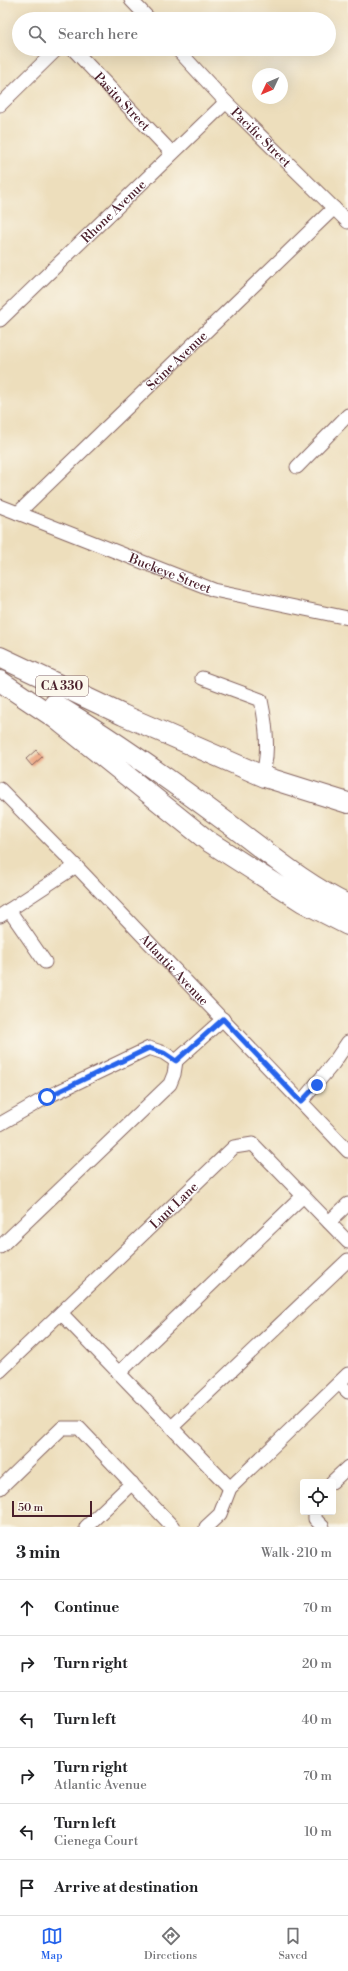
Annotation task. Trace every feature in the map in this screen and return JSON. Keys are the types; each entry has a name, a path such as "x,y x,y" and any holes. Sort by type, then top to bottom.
{"highway":[{"name":"CA 330","path":"0,657 202,749 264,772"},
{"path":"0,674 35,692 99,732 182,790 289,869 333,898 348,905"},
{"path":"0,681 54,718 208,841 303,902 348,925"},
{"path":"264,772 348,790"},
{"path":"264,772 348,803"}],"street":[{"path":"131,0 142,12"},
{"path":"0,105 50,56"},
{"name":"Pasito Street","path":"80,56 172,152"},
{"name":"Pacific Street","path":"183,56 226,102 348,222"},
{"name":"Rhone Avenue","path":"0,320 172,152 226,102"},
{"name":"Seine Avenue","path":"18,513 334,208"},
{"path":"297,467 348,415"},
{"name":"Buckeye Street","path":"0,506 214,590 348,618"},
{"path":"202,678 261,700 265,720 264,772"},
{"name":"Atlantic Avenue","path":"0,789 76,866 348,1151"},
{"path":"45,962 4,913 76,866"},
{"path":"0,1247 170,1084 174,1074 176,1061 223,1019"},
{"path":"301,1102 334,1064 348,1042"},
{"path":"0,1124 47,1097 149,1048 164,1053 176,1061"},
{"name":"Lunt Lane","path":"1,1368 61,1313 234,1147 253,1144 348,1242"},
{"path":"119,1373 303,1196"},
{"path":"329,1222 348,1204"},
{"path":"172,1428 348,1260"},
{"path":"61,1313 230,1488"},
{"path":"206,1527 220,1514 230,1488 343,1378 348,1392"},
{"path":"0,1488 62,1428 79,1428 173,1527"},
{"path":"335,1479 348,1467"},
{"path":"86,1527 132,1483"},
{"path":"315,1515 315,1519 323,1527"}],"building":[{"path":"36,750 42,757 32,766 26,759"}],"route":[{"path":"47,1097 149,1048 164,1053 176,1061 223,1019 301,1102 317,1085"}]}
